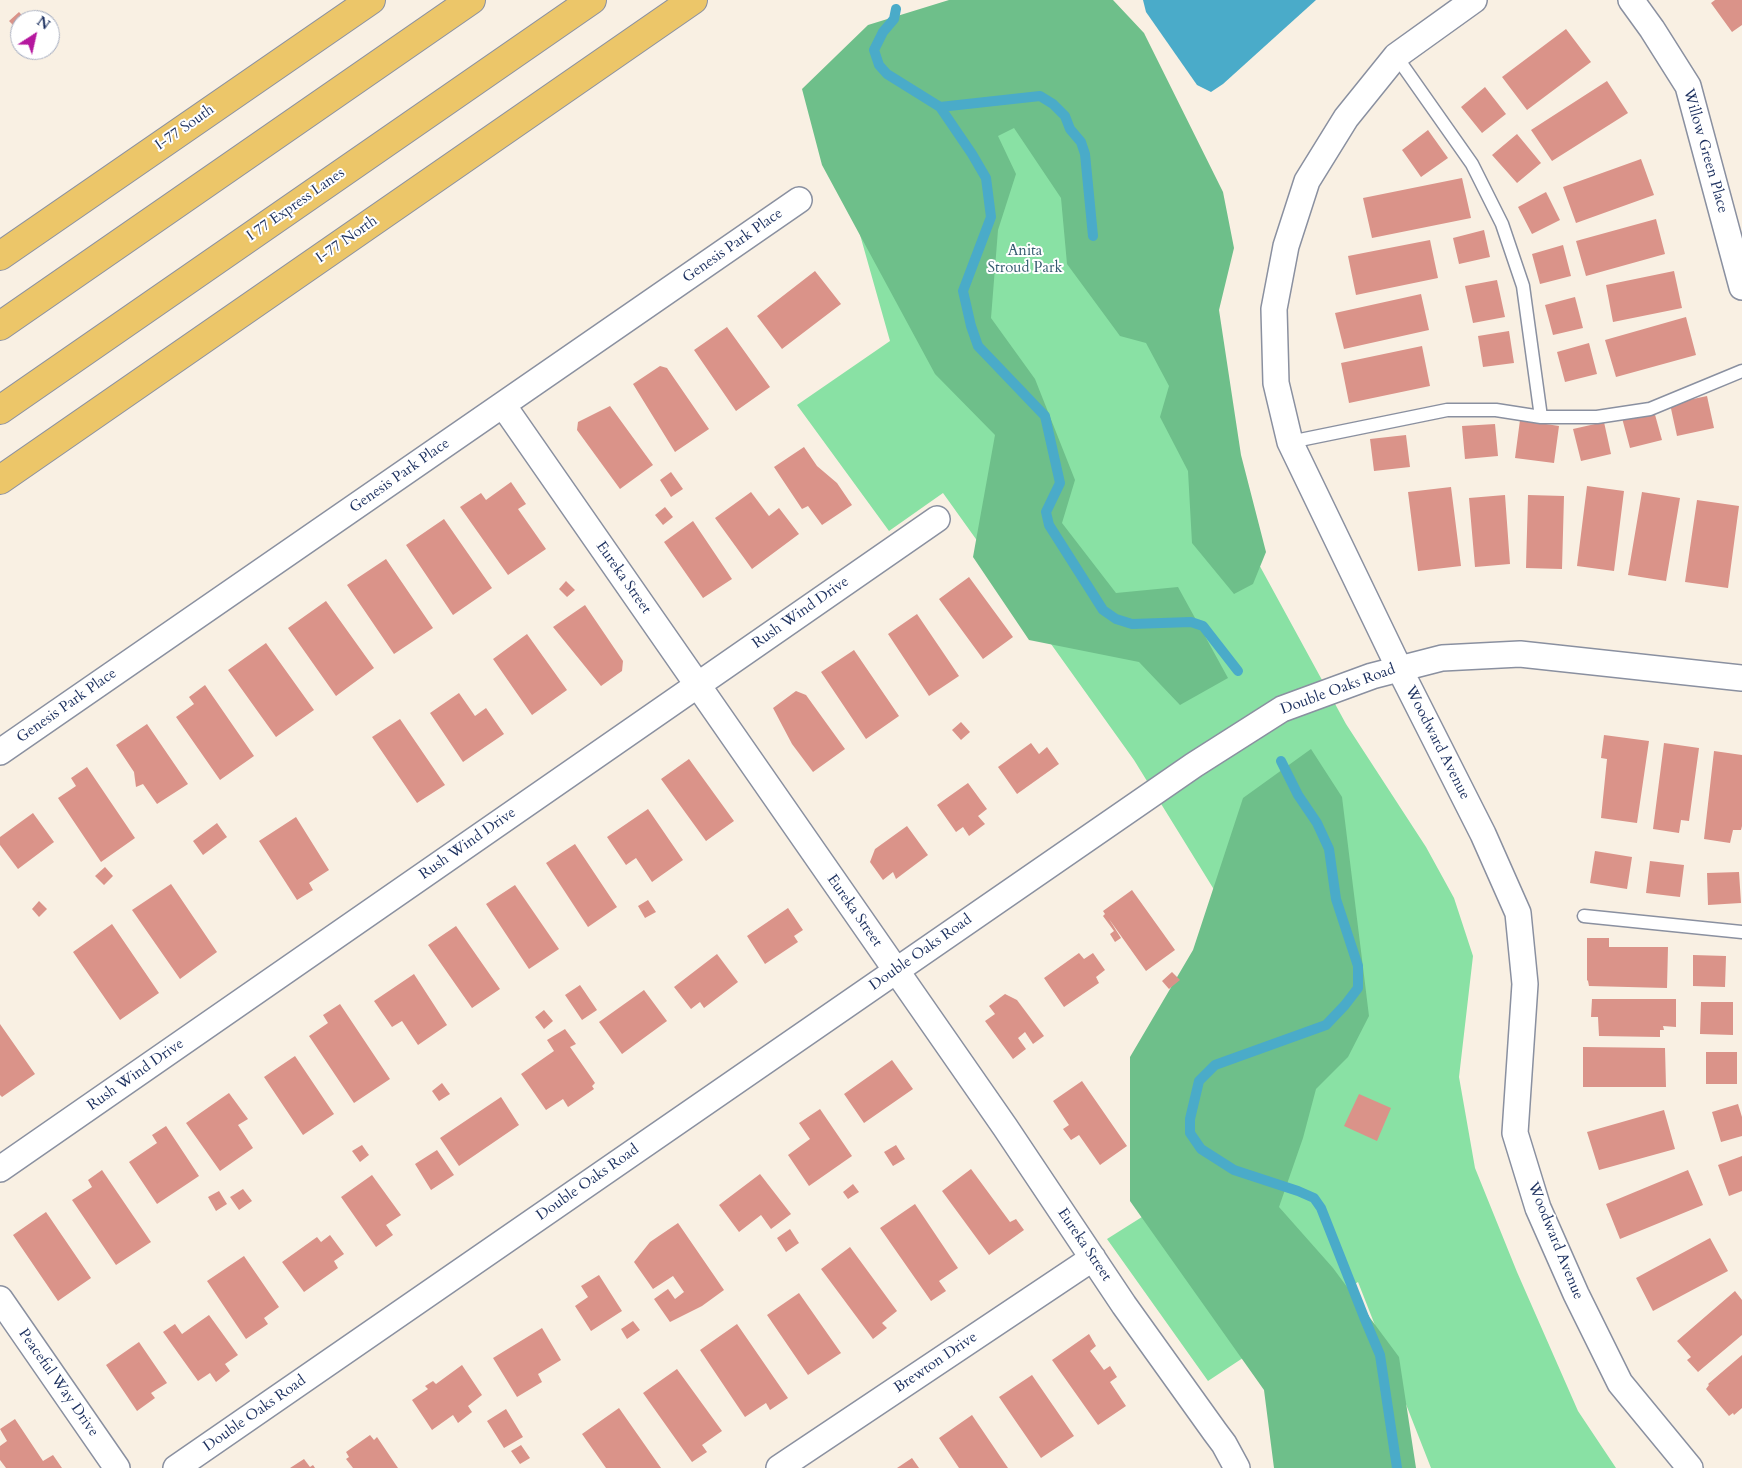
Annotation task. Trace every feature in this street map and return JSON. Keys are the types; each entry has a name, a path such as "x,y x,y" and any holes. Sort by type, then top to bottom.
{"highway":[{"name":"I-77 South","path":"0,256 371,0"},
{"path":"0,326 471,0"},
{"name":"I 77 Express Lanes","path":"0,410 592,0"},
{"name":"I-77 North","path":"0,480 693,0"}],"street":[{"name":"Woodward Avenue","path":"1474,0 1396,56 1346,118 1307,181 1286,246 1274,309 1276,382 1290,442 1483,834 1518,913 1524,984 1515,1133 1538,1208 1576,1294 1620,1383 1690,1468"},
{"name":"Willow Green Place","path":"1631,0 1688,86 1742,287"},
{"name":"Genesis Park Place","path":"0,752 799,200"},
{"name":"Eureka Street","path":"502,405 1005,1127 1124,1304 1224,1444 1237,1468"},
{"name":"Rush Wind Drive","path":"0,1169 937,519"},
{"name":"Double Oaks Road","path":"176,1468 1194,765 1282,708 1372,676 1442,658 1520,654 1742,678"},
{"name":"Brewton Drive","path":"779,1468 1093,1258"},
{"name":"Peaceful Way Drive","path":"0,1298 117,1468"}],"lane":[{"path":"1396,56 1472,164 1502,224 1523,286 1541,417"},
{"path":"1290,442 1447,410 1496,410 1541,417 1597,417 1650,408 1742,371"},
{"path":"1584,916 1742,932"}],"green space":[{"path":"949,0 1113,0 1144,33 1223,192 1234,248 1219,310 1241,455 1266,552 1253,584 1234,594 1192,543 1188,471 1160,417 1169,386 1146,343 1120,336 1067,264 1061,198 1014,128 998,136 1016,174 998,230 991,318 1035,379 1075,480 1062,523 1116,593 1178,587 1228,678 1180,705 1139,662 1029,640 973,557 995,435 935,374 822,165 802,89 868,25"},
{"name":"Anita Stroud Park","path":"1043,0 1190,438 1346,724 1426,847 1454,898 1473,956 1459,1077 1475,1168 1517,1272 1578,1411 1616,1468 1431,1468 1358,1282 1208,1381 1107,1239 1296,1120 1255,956 1134,760 943,493 889,531 797,405 890,341 822,100"},
{"path":"1311,749 1342,797 1369,1016 1348,1057 1316,1089 1303,1138 1279,1207 1333,1268 1399,1357 1416,1468 1274,1468 1264,1390 1130,1201 1130,1057 1193,950 1243,798"}],"water":[{"path":"1143,0 1316,0 1223,84 1211,92 1197,85 1146,12"}],"building":[{"path":"1715,0 1742,0 1742,25 1732,32 1711,3"},
{"path":"1566,29 1591,62 1527,110 1502,77"},
{"path":"1607,81 1628,113 1552,161 1531,130"},
{"path":"1485,87 1506,114 1482,133 1461,107"},
{"path":"1428,130 1448,158 1421,177 1402,150"},
{"path":"1517,134 1541,163 1517,183 1492,155"},
{"path":"1641,159 1654,195 1576,223 1563,187"},
{"path":"1462,178 1471,218 1372,238 1363,198"},
{"path":"1546,192 1560,220 1532,234 1518,207"},
{"path":"1656,219 1665,254 1586,276 1576,241"},
{"path":"1484,230 1490,257 1459,264 1453,238"},
{"path":"1430,240 1438,278 1356,295 1348,256"},
{"path":"1563,245 1571,276 1540,284 1532,254"},
{"path":"815,271 841,304 782,349 757,316"},
{"path":"1674,271 1682,308 1613,322 1606,285"},
{"path":"1497,280 1505,317 1473,323 1465,286"},
{"path":"1421,294 1429,330 1344,349 1335,313"},
{"path":"1575,297 1583,328 1553,335 1545,305"},
{"path":"1686,317 1696,355 1616,377 1605,340"},
{"path":"727,327 770,387 736,411 694,350"},
{"path":"1509,331 1514,363 1483,367 1478,336"},
{"path":"1589,343 1597,374 1565,382 1557,352"},
{"path":"1422,346 1430,386 1349,403 1341,363"},
{"path":"660,366 667,368 709,429 675,452 633,384"},
{"path":"1707,396 1714,428 1677,436 1670,404"},
{"path":"610,406 653,465 620,489 577,430 578,422"},
{"path":"1654,411 1662,440 1630,448 1622,418"},
{"path":"1520,420 1559,426 1554,463 1515,458"},
{"path":"1604,422 1611,454 1581,461 1573,429"},
{"path":"1495,424 1498,456 1465,459 1462,426"},
{"path":"1406,435 1410,467 1374,471 1370,439"},
{"path":"804,447 817,466 837,483 852,505 822,525 808,506 802,509 774,467"},
{"path":"671,472 683,489 671,497 660,480"},
{"path":"511,482 526,504 518,509 546,549 508,575 460,507 481,493 486,500"},
{"path":"1587,486 1624,491 1614,571 1577,566"},
{"path":"1451,487 1461,566 1418,571 1408,492"},
{"path":"751,492 769,516 779,508 799,534 752,569 715,518"},
{"path":"1642,492 1680,498 1666,581 1628,575"},
{"path":"1505,495 1510,564 1475,567 1469,498"},
{"path":"1528,495 1564,496 1562,569 1526,568"},
{"path":"1697,500 1739,506 1728,588 1685,582"},
{"path":"665,507 673,517 663,525 655,515"},
{"path":"444,519 492,588 453,615 406,545"},
{"path":"693,521 732,579 703,598 664,542"},
{"path":"386,559 433,628 394,654 347,585"},
{"path":"969,577 1013,637 983,659 939,599"},
{"path":"566,581 575,590 567,597 559,589"},
{"path":"326,601 374,668 336,696 288,628"},
{"path":"585,605 623,661 622,671 601,686 553,627"},
{"path":"917,614 959,676 929,696 888,634"},
{"path":"527,634 567,690 532,715 493,659"},
{"path":"266,643 314,710 276,737 228,670"},
{"path":"854,650 899,716 866,739 821,672"},
{"path":"205,685 254,756 220,780 176,717 194,704 189,697"},
{"path":"796,691 806,695 845,749 813,772 792,744 773,708"},
{"path":"459,693 475,716 486,708 504,734 463,762 430,713"},
{"path":"400,719 445,785 417,803 372,737"},
{"path":"961,722 970,732 961,740 952,730"},
{"path":"147,724 188,784 157,804 143,784 136,787 134,772 116,745"},
{"path":"1604,735 1649,741 1637,823 1601,818 1607,759 1601,758"},
{"path":"1031,743 1039,754 1047,747 1059,764 1017,794 998,767"},
{"path":"1664,743 1699,748 1689,821 1681,820 1679,833 1653,829"},
{"path":"1714,751 1742,755 1742,826 1741,830 1733,830 1730,843 1704,839"},
{"path":"689,759 734,821 706,841 661,779"},
{"path":"87,767 135,838 101,862 58,798 76,786 71,778"},
{"path":"968,783 987,809 978,816 985,824 969,836 963,827 956,832 937,805"},
{"path":"648,809 683,860 652,882 636,858 626,865 607,837"},
{"path":"33,813 54,842 18,869 0,845 0,837"},
{"path":"296,817 329,870 309,883 313,890 297,900 259,841"},
{"path":"217,823 227,837 203,855 193,841"},
{"path":"907,826 928,855 896,879 893,872 883,880 870,862 875,849"},
{"path":"575,844 617,907 588,927 546,863"},
{"path":"1595,851 1632,857 1627,889 1590,883"},
{"path":"1650,861 1684,865 1680,897 1646,893"},
{"path":"105,867 113,876 104,885 95,876"},
{"path":"1739,872 1741,903 1708,905 1707,873"},
{"path":"171,884 217,952 180,979 132,910"},
{"path":"515,885 559,949 529,969 486,904"},
{"path":"1132,890 1175,950 1146,971 1109,919 1121,938 1115,942 1110,934 1114,931 1103,916 1105,914 1103,911"},
{"path":"648,900 656,912 645,918 638,906"},
{"path":"39,901 47,909 39,917 32,909"},
{"path":"788,908 803,930 794,936 798,942 765,964 747,936"},
{"path":"112,924 159,993 120,1020 73,952"},
{"path":"456,926 500,989 472,1008 428,945"},
{"path":"1587,938 1609,938 1609,947 1668,947 1667,988 1589,986 1587,980"},
{"path":"1079,953 1084,959 1093,953 1105,970 1096,977 1099,983 1064,1007 1044,978"},
{"path":"717,954 738,982 704,1008 700,1002 691,1009 674,987"},
{"path":"1693,955 1726,956 1725,987 1693,986"},
{"path":"1172,972 1180,980 1169,989 1162,981"},
{"path":"414,974 447,1025 418,1045 402,1021 392,1027 374,1001"},
{"path":"580,985 597,1010 582,1020 565,995"},
{"path":"644,990 667,1021 622,1054 599,1022"},
{"path":"1005,994 1017,1000 1044,1036 1033,1044 1025,1032 1018,1038 1026,1049 1013,1059 985,1021 995,1014 989,1006"},
{"path":"1592,999 1676,999 1676,1027 1663,1026 1664,1030 1660,1030 1660,1037 1599,1036 1598,1017 1591,1017"},
{"path":"1701,1002 1733,1002 1733,1035 1700,1034"},
{"path":"340,1004 390,1079 354,1103 309,1036 328,1023 323,1015"},
{"path":"544,1010 553,1021 544,1029 535,1017"},
{"path":"0,1024 35,1074 2,1097 0,1095"},
{"path":"565,1029 576,1044 570,1047 595,1083 592,1086 594,1089 568,1107 563,1099 546,1110 521,1074 554,1051 547,1040"},
{"path":"1583,1047 1665,1048 1666,1087 1583,1087"},
{"path":"1706,1052 1737,1052 1737,1084 1706,1084"},
{"path":"295,1056 334,1114 303,1135 264,1077"},
{"path":"892,1060 913,1089 864,1123 844,1094"},
{"path":"1082,1081 1127,1146 1100,1165 1079,1135 1071,1140 1063,1129 1069,1125 1053,1101"},
{"path":"442,1083 450,1094 439,1101 432,1091"},
{"path":"229,1093 248,1119 238,1125 253,1148 220,1171 186,1123"},
{"path":"1359,1094 1391,1108 1377,1141 1344,1126"},
{"path":"501,1097 519,1125 459,1166 440,1138"},
{"path":"1738,1104 1742,1117 1742,1136 1721,1142 1712,1112"},
{"path":"820,1109 852,1156 809,1186 788,1155 810,1139 799,1123"},
{"path":"1664,1110 1675,1149 1599,1170 1587,1132"},
{"path":"166,1126 199,1176 157,1204 129,1162 157,1143 152,1135"},
{"path":"362,1145 369,1155 360,1162 352,1151"},
{"path":"896,1145 905,1159 893,1166 884,1152"},
{"path":"437,1150 454,1175 431,1190 415,1164"},
{"path":"1742,1156 1742,1191 1729,1196 1718,1165"},
{"path":"971,1169 1010,1222 1016,1219 1024,1230 989,1255 942,1191"},
{"path":"102,1170 151,1242 116,1265 72,1200 92,1187 88,1180"},
{"path":"1688,1170 1703,1205 1620,1239 1606,1204"},
{"path":"760,1174 791,1214 771,1229 761,1215 739,1232 719,1205"},
{"path":"372,1175 401,1215 386,1225 393,1235 376,1247 341,1197"},
{"path":"853,1184 859,1192 848,1199 843,1192"},
{"path":"243,1189 252,1201 239,1210 230,1197"},
{"path":"219,1191 227,1204 216,1211 208,1197"},
{"path":"915,1204 958,1268 939,1281 946,1291 931,1301 880,1228"},
{"path":"46,1212 91,1278 58,1301 13,1235"},
{"path":"678,1223 724,1290 702,1306 670,1322 654,1299 668,1289 675,1299 684,1292 673,1276 653,1289 634,1262 650,1242"},
{"path":"790,1229 799,1243 786,1252 777,1238"},
{"path":"330,1235 344,1254 334,1261 338,1268 304,1292 282,1262 317,1237 321,1242"},
{"path":"1710,1238 1728,1271 1653,1311 1636,1278"},
{"path":"850,1247 897,1311 882,1323 887,1328 873,1339 821,1269"},
{"path":"244,1256 279,1307 264,1318 268,1324 246,1339 207,1281"},
{"path":"599,1275 622,1311 591,1331 575,1306 588,1297 581,1286"},
{"path":"1735,1291 1742,1300 1742,1335 1698,1372 1687,1360 1691,1357 1677,1341"},
{"path":"799,1293 841,1353 808,1375 767,1315"},
{"path":"209,1315 238,1355 225,1364 230,1371 216,1382 210,1373 198,1381 163,1332 175,1324 182,1334"},
{"path":"633,1321 640,1330 627,1339 621,1329"},
{"path":"737,1324 788,1398 770,1410 766,1403 745,1417 700,1350"},
{"path":"542,1328 561,1360 538,1374 542,1382 517,1397 493,1358"},
{"path":"1089,1334 1096,1346 1090,1351 1104,1370 1110,1366 1117,1377 1110,1382 1126,1406 1098,1425 1052,1360"},
{"path":"139,1342 167,1383 151,1393 155,1398 137,1411 106,1365"},
{"path":"1742,1355 1742,1408 1734,1415 1733,1413 1729,1416 1706,1389 1708,1384"},
{"path":"462,1365 482,1395 468,1406 472,1412 458,1423 453,1415 432,1430 412,1400 428,1389 425,1386 433,1381 436,1384"},
{"path":"677,1369 722,1431 702,1445 707,1452 692,1462 643,1393"},
{"path":"1032,1375 1074,1436 1041,1458 999,1397"},
{"path":"619,1408 661,1468 606,1468 582,1434"},
{"path":"506,1409 523,1437 504,1448 487,1421"},
{"path":"972,1415 1008,1468 959,1468 939,1438"},
{"path":"15,1419 43,1461 53,1455 62,1468 6,1468 0,1460 0,1446 7,1441 0,1429"},
{"path":"370,1435 374,1440 377,1437 398,1468 353,1468 346,1459 349,1457 346,1452"},
{"path":"521,1445 530,1458 520,1464 511,1451"},
{"path":"912,1458 919,1468 897,1468"},
{"path":"304,1459 310,1467 313,1465 315,1468 290,1468"}],"waterway":[{"path":"896,9 894,19 883,32 874,50 879,65 887,74 940,107 986,178 991,217 963,291 978,346 1045,416 1060,483 1046,512 1049,525 1103,610 1116,619 1132,624 1191,622 1203,626 1238,671"},
{"path":"940,107 1040,96 1053,104 1065,116 1070,129 1081,142 1085,154 1093,236"},
{"path":"1281,761 1298,795 1317,823 1329,849 1336,899 1358,966 1358,988 1326,1025 1215,1065 1199,1081 1190,1119 1190,1133 1201,1149 1234,1170 1298,1191 1314,1198 1321,1208 1380,1355 1397,1468"}]}
